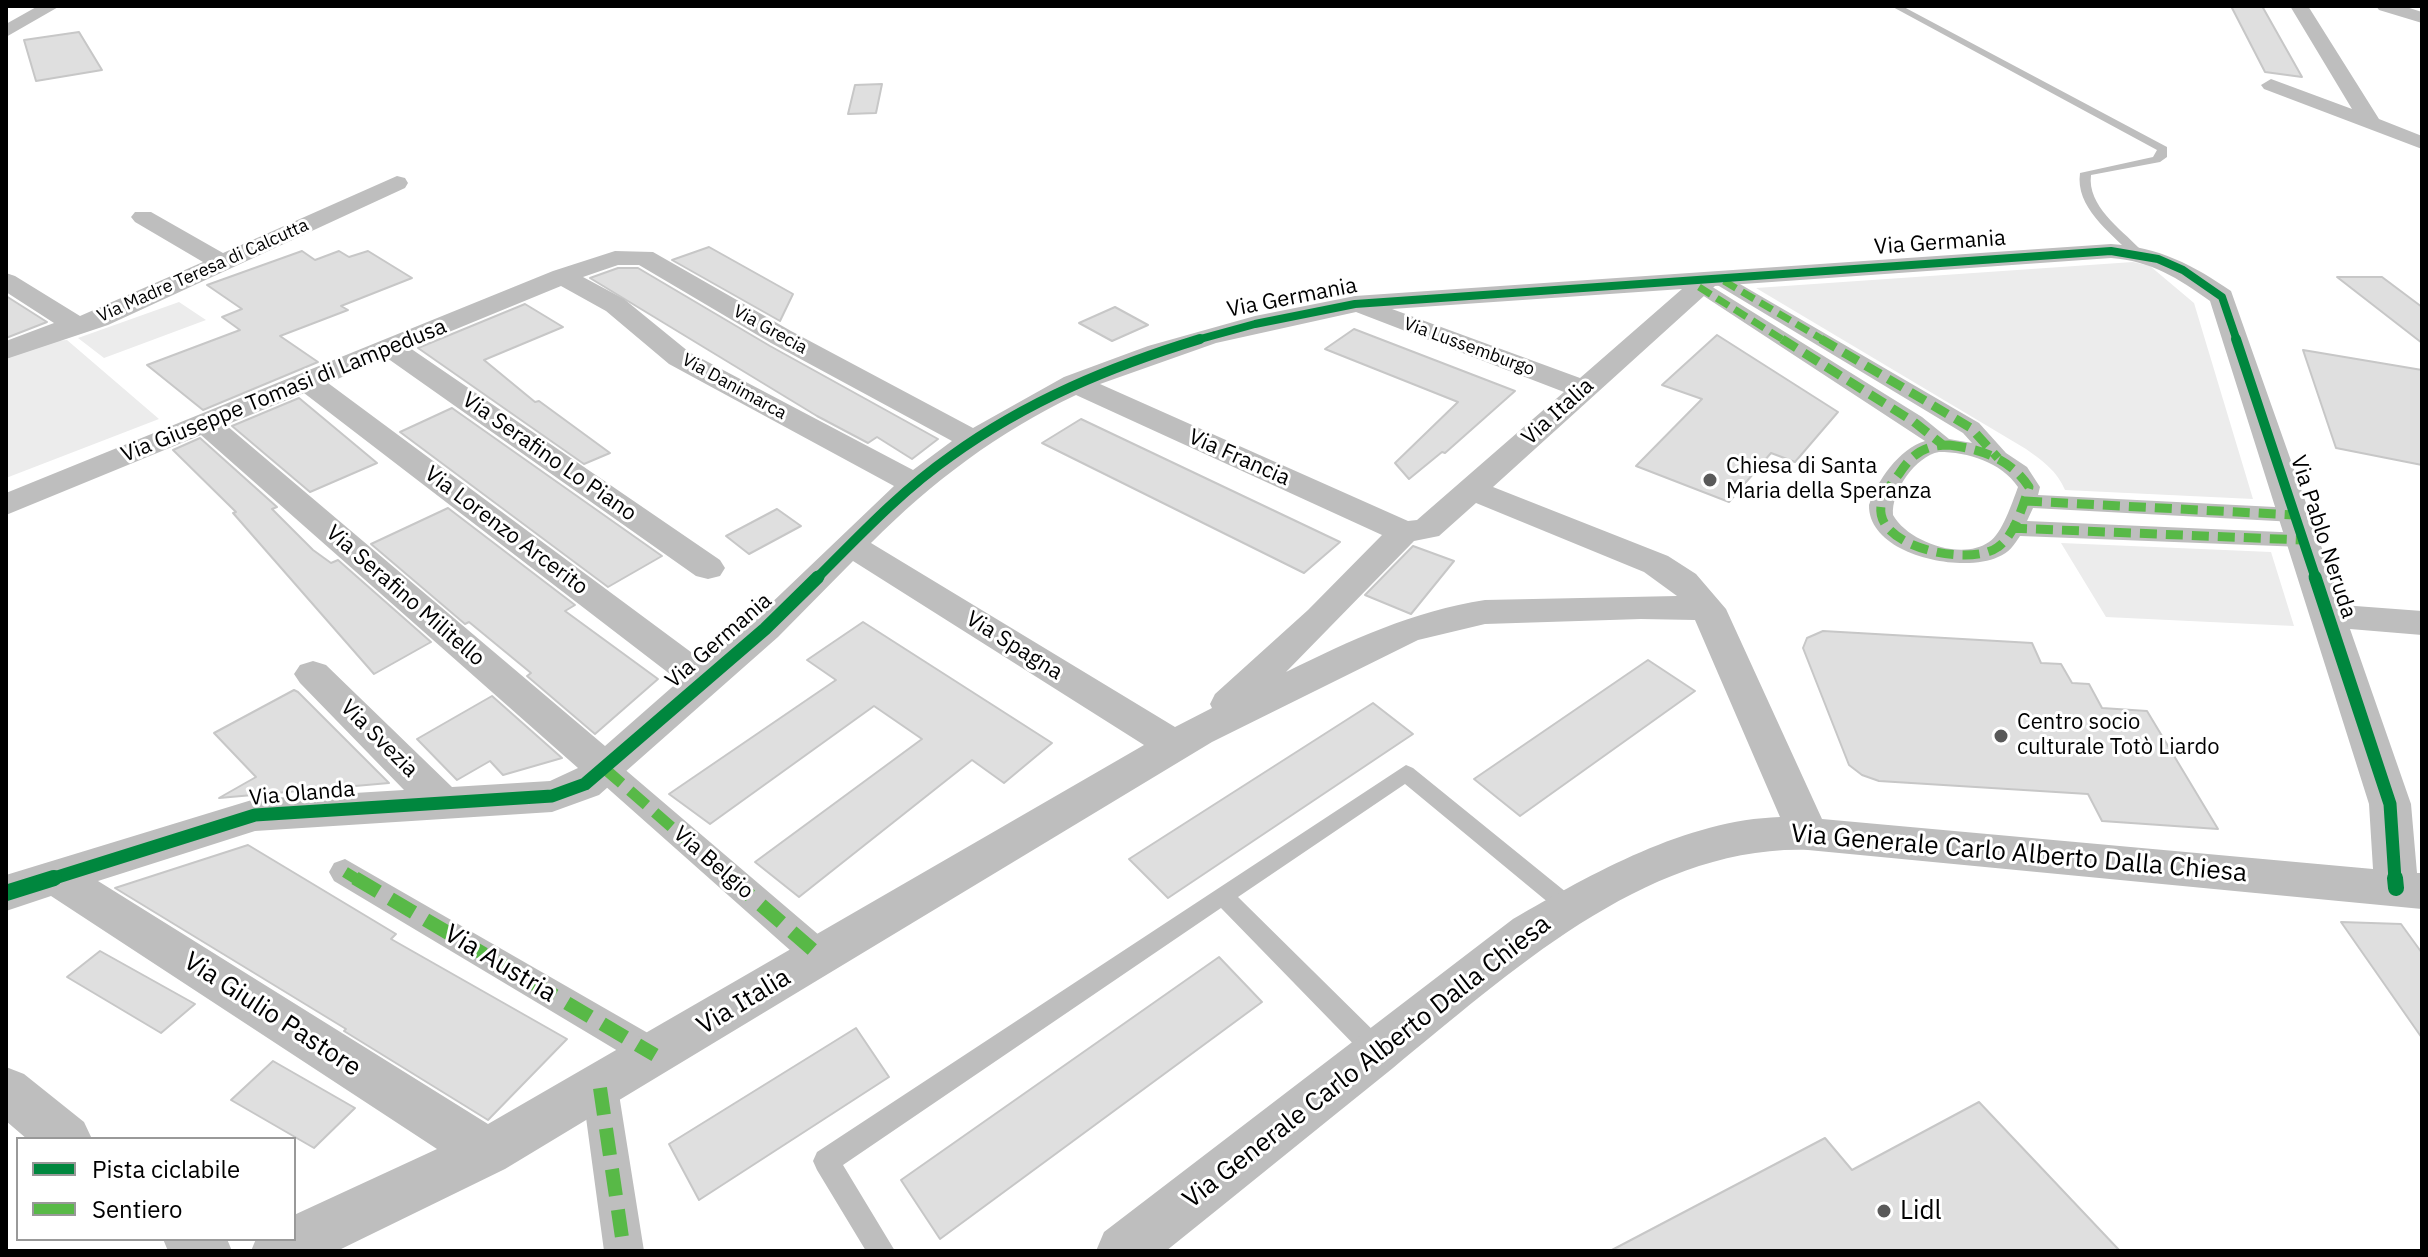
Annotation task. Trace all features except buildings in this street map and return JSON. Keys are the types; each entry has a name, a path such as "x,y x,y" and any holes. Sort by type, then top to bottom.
{"street":[{"path":"6,32 51,6"},
{"path":"2299,6 2371,123"},
{"path":"2385,6 2422,18"},
{"path":"2271,85 2422,143"},
{"name":"Via Madre Teresa di Calcutta","path":"6,351 99,319 397,183"},
{"path":"143,217 224,264"},
{"name":"Via Germania","path":"605,769 778,617 915,484 973,440 1074,383 1123,363 1193,340 1355,304 2135,251"},
{"name":"Via Pablo Neruda","path":"2135,251 2173,262 2222,297 2390,804 2409,889"},
{"name":"Via Grecia","path":"562,276 615,258 644,257 781,337 973,440"},
{"name":"Via Giuseppe Tomasi di Lampedusa","path":"6,505 562,276"},
{"name":"Via Danimarca","path":"562,276 615,305 679,358 915,484"},
{"path":"6,281 76,325"},
{"path":"1709,282 1943,445"},
{"path":"1709,282 1971,428 1998,458"},
{"name":"Via Italia","path":"1404,532 1427,529 1583,389 1709,282"},
{"name":"Via Lussemburgo","path":"1355,304 1583,389"},
{"name":"Via Serafino Lo Piano","path":"390,347 708,568"},
{"name":"Via Lorenzo Arcerito","path":"307,381 704,681"},
{"name":"Via Francia","path":"1074,383 1404,532"},
{"name":"Via Serafino Militello","path":"205,423 605,769"},
{"path":"1943,445 1970,448 1998,458 2019,472 2029,487 2025,501 2000,547 1981,556 1953,556 1922,549 1896,535 1881,518 1880,502 1909,460 1921,449 1943,445"},
{"path":"1473,490 1656,564 1684,582 1708,609 1808,834"},
{"path":"2025,501 2299,527"},
{"path":"2010,528 2299,527"},
{"path":"1187,739 1321,618 1404,532"},
{"name":"Via Spagna","path":"851,545 1187,739"},
{"path":"1187,739 1360,651 1405,631 1459,616 1641,607 1708,609"},
{"path":"2328,616 2422,623"},
{"name":"Via Svezia","path":"313,674 444,804"},
{"name":"Via Italia","path":"278,1251 487,1152 1187,739"},
{"name":"Via Olanda","path":"6,893 255,815 552,796 585,784 605,769"},
{"name":"Via Belgio","path":"605,769 821,957"},
{"name":"Via Generale Carlo Alberto Dalla Chiesa","path":"1123,1251 1529,932 1569,907 1675,860 1732,839 1771,833 1808,834 2409,889"},
{"name":"Via Austria","path":"345,872 655,1055"},
{"name":"Via Giulio Pastore","path":"57,878 487,1152"},
{"path":"600,1088 624,1251"},
{"path":"6,1090 64,1137"}],"lane":[{"path":"1895,6 2163,149 2162,157 2156,160 2098,169 2086,173 2083,182 2088,198 2135,251"},
{"path":"881,1251 826,1161 1406,773 1569,907"},
{"path":"1223,896 1377,1051"}],"shaded area":[{"path":"2133,262 2150,266 2194,303 2253,499 2065,490 2054,472 2026,449 1756,288"},
{"path":"179,302 206,320 104,358 78,338"},
{"path":"67,340 159,419 6,478 6,356 41,342"},
{"path":"2061,543 2271,552 2294,626 2106,617"}],"marked path":[{"path":"1724,281 1971,428 1998,458 2019,472 2029,487 2008,536 1999,547 1987,553 1953,556 1915,546 1900,537 1888,527 1881,515 1881,505 1883,497 1916,453 1929,447 1949,445 1998,458"},
{"path":"1699,287 1914,422 1943,445"},
{"path":"2025,501 2295,515"},
{"path":"2010,528 2303,540"},
{"path":"605,769 821,957"},
{"path":"345,872 655,1055"},
{"path":"600,1088 624,1251"}],"cycle path":[{"path":"6,893 255,815 552,796 585,784 765,629 876,519 949,457 1019,413 1064,390 1110,369 1206,337 1355,304 2111,251 2144,255 2171,264 2222,297 2390,804 2396,888"}],"place":[{"name":"Chiesa di Santa Maria della Speranza","path":"1710,480"},
{"name":"Centro socio culturale Totò Liardo","path":"2001,736"},
{"name":"Lidl","path":"1884,1211"}]}
